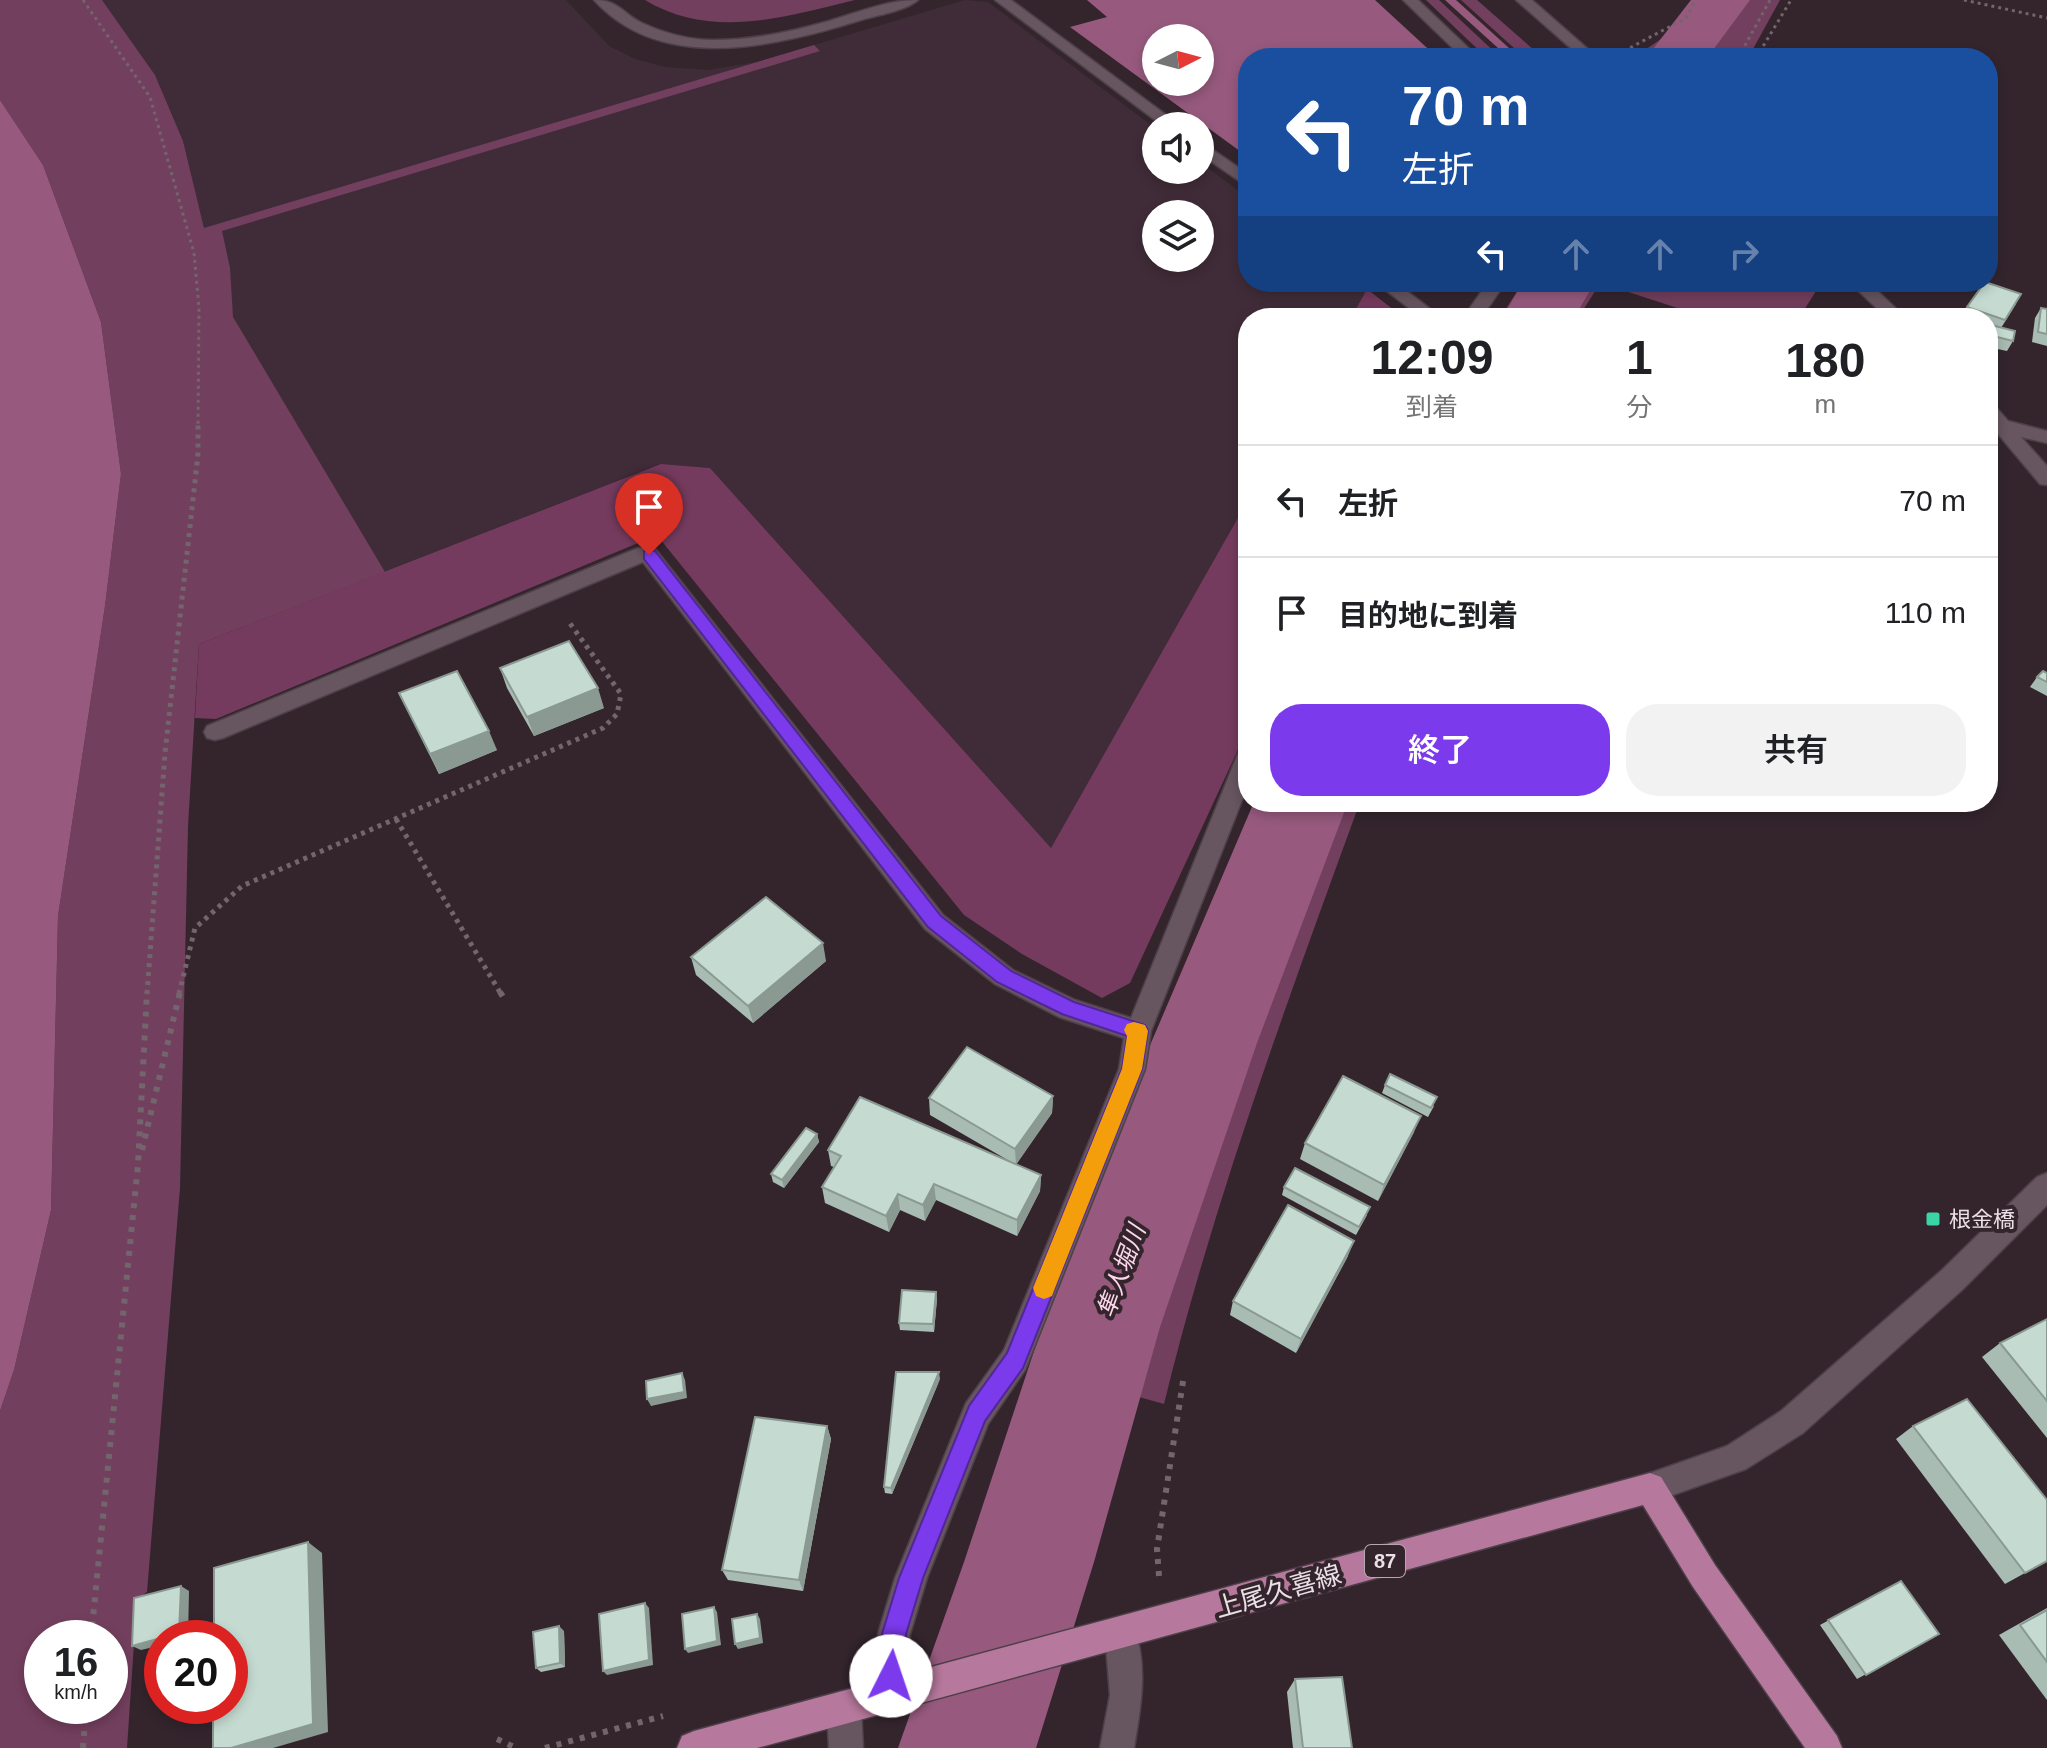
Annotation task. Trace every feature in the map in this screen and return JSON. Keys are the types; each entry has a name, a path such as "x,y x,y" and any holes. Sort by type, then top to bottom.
{"main road":[{"name":"上尾久喜線","path":"694,1748 1167,1622 1650,1488"},
{"path":"1650,1488 1704,1576 1825,1748"}],"street":[{"path":"601,0 612,11 645,29 681,41 729,44 767,41 911,0"},
{"path":"1002,0 1154,112"},
{"path":"1410,0 1461,48"},
{"path":"1523,0 1579,48"},
{"path":"1214,156 1238,174"},
{"path":"1398,292 1419,308"},
{"path":"1869,292 1886,308"},
{"path":"1998,421 2047,479"},
{"path":"2003,426 2047,437"},
{"path":"215,732 554,589 638,555 649,555 934,922 1004,977 1068,1009 1138,1031"},
{"path":"896,1694 894,1634 911,1578 977,1414 1015,1360 1132,1069 1138,1031 1238,781"},
{"path":"1650,1488 1735,1458 1792,1422 1952,1280 2047,1186"},
{"path":"1117,1748 1127,1695 1121,1634"},
{"path":"844,1709 846,1748"}],"path":[{"path":"83,0 150,97 194,253 199,308 198,454 165,753 150,939 138,1164 93,1620"},
{"path":"1630,48 1686,18 1696,0"},
{"path":"1744,48 1770,0"},
{"path":"1762,48 1791,0"},
{"path":"1964,0 2047,18"},
{"path":"138,1164 195,928 242,886 603,728 617,714 621,694 570,626 554,589"},
{"path":"396,819 505,1000"},
{"path":"1167,1622 1157,1549 1184,1375"},
{"path":"83,1748 85,1724"},
{"path":"497,1739 516,1748"}],"shaded area":[{"path":"0,0 102,0 155,75 183,141 204,228 814,45 820,51 222,231 230,268 233,317 385,572 199,644 188,826 180,1188 147,1592 137,1599 127,1748 0,1748 0,1411 14,1370 51,1210 58,916 105,606 121,474 101,322 43,165 0,100"},
{"path":"102,0 566,0 609,46 635,59 665,67 707,70 757,62 965,0 988,2 1142,118 1142,184 1214,184 1214,172 1238,190 1238,292 1365,292 1357,308 1238,308 1238,518 1051,848 710,468 660,464 199,644 204,228 183,141 155,75"},
{"path":"645,0 855,0 775,18 722,22 670,12"},
{"path":"1087,0 1375,0 1427,48 1238,48 1238,150 1214,132 1214,112 1186,112 1164,96 1214,96 1214,24 1142,24 1142,80 1070,27 1107,17"},
{"path":"1426,0 1439,0 1490,48 1476,48"},
{"path":"1461,0 1477,0 1532,48 1514,48"},
{"path":"1702,0 1713,0 1691,30 1670,48 1648,48 1689,20"},
{"path":"1737,0 1780,0 1754,48 1704,48"},
{"path":"0,100 43,165 101,322 121,474 105,606 58,916 51,1210 14,1370 0,1411"},
{"path":"1365,292 1371,292 1391,308 1357,308"},
{"path":"1517,292 1546,292 1535,308 1506,308"},
{"path":"1576,292 1595,292 1584,308 1568,308"},
{"path":"1628,292 1815,292 1805,308 1677,308"},
{"path":"661,464 710,468 1051,848 1238,518 1238,750 1130,983 1102,998 1022,954 964,915 660,539 650,538 216,719 195,718 199,644"},
{"path":"1258,812 1281,812 1076,1373 1041,1369"},
{"path":"1322,812 1356,812 1229,1176 1164,1404 1132,1395 1176,1248"}],"building":[{"path":"1998,286 2021,294 2005,320 1998,318 1998,308 1967,307 1978,292 1998,292"},
{"path":"2041,308 2047,309 2047,334 2038,332"},
{"path":"1998,327 2015,331 2013,341 1998,337"},
{"path":"569,641 598,688 527,717 500,668"},
{"path":"457,671 489,731 430,754 399,693"},
{"path":"2043,671 2047,673 2047,682 2037,677"},
{"path":"766,897 823,943 748,1006 691,957"},
{"path":"967,1047 1053,1096 1015,1149 929,1098"},
{"path":"1390,1074 1437,1097 1431,1108 1385,1085"},
{"path":"1343,1076 1421,1116 1384,1185 1305,1143"},
{"path":"860,1097 1041,1175 1017,1220 934,1184 923,1205 898,1194 886,1216 822,1187 841,1156 828,1150"},
{"path":"806,1128 817,1134 782,1180 771,1174"},
{"path":"1295,1168 1370,1207 1359,1227 1284,1187"},
{"path":"1288,1205 1354,1241 1301,1339 1233,1301"},
{"path":"902,1290 936,1292 933,1324 899,1323"},
{"path":"2047,1319 2047,1401 2000,1343"},
{"path":"896,1372 939,1372 891,1488 884,1487"},
{"path":"682,1373 684,1392 647,1399 646,1381"},
{"path":"1967,1399 2047,1500 2047,1561 2025,1573 1913,1426"},
{"path":"755,1417 827,1426 799,1580 722,1570"},
{"path":"308,1542 313,1724 231,1748 213,1748 213,1724 248,1724 248,1620 214,1620 214,1568"},
{"path":"1901,1581 1939,1634 1866,1675 1828,1620"},
{"path":"181,1586 180,1620 144,1620 144,1643 132,1646 134,1598"},
{"path":"645,1603 649,1660 603,1671 599,1614"},
{"path":"714,1607 717,1641 685,1649 682,1614"},
{"path":"2047,1610 2047,1662 2020,1625"},
{"path":"757,1614 760,1638 735,1644 732,1619"},
{"path":"559,1626 560,1663 536,1668 533,1632"},
{"path":"1342,1677 1352,1748 1303,1748 1295,1679"}],"waterway":[{"path":"1450,0 1504,48"},
{"name":"隼人堀川","path":"1684,48 1721,0"},
{"name":"隼人堀川","path":"1544,308 1553,292"},
{"name":"隼人堀川","path":"967,1748 1029,1562 1101,1327 1204,1043 1297,812"}],"slow traffic":[{"path":"1044,1288 1132,1069 1138,1031 1134,1030"}],"place":[{"name":"根金橋","path":"1933,1219"}],"route":[{"path":"649,555 934,922 1004,977 1068,1009 1138,1031 1132,1069 1015,1360 977,1414 911,1578 894,1634 891,1676"}]}
